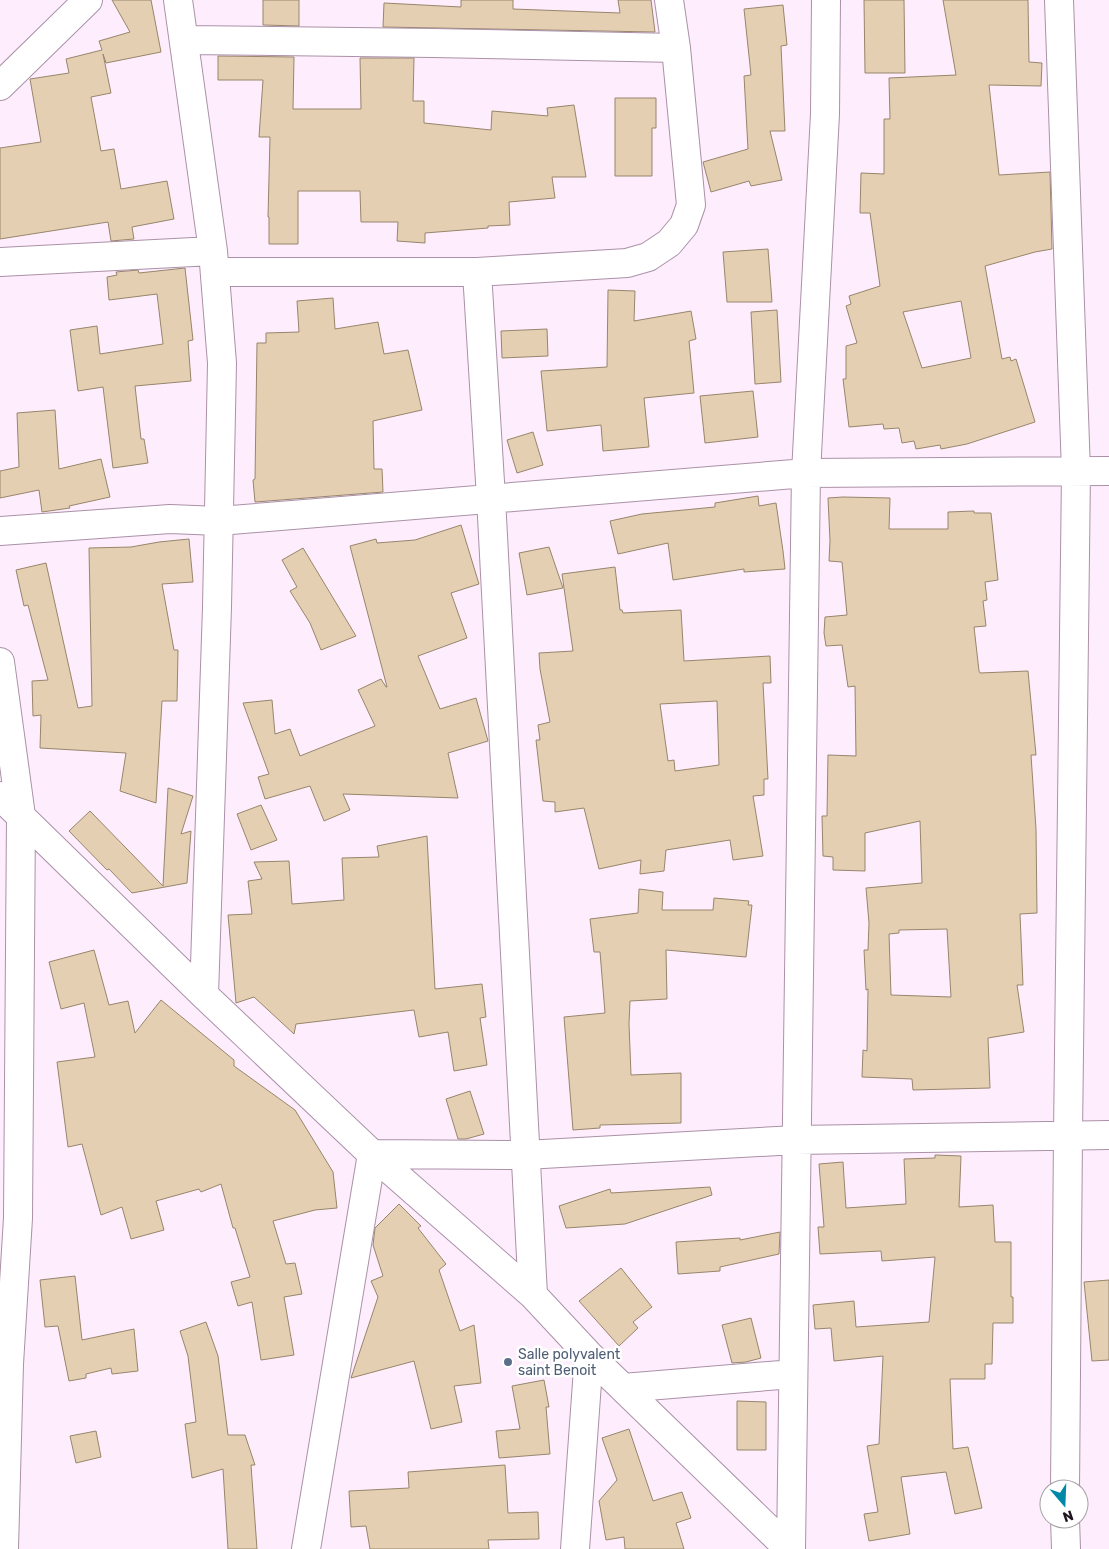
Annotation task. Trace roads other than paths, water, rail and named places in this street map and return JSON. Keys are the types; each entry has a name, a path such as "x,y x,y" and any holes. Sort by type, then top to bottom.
{"street":[{"path":"0,86 88,0"},
{"path":"178,0 214,262 222,363 204,995"},
{"path":"0,262 214,262 477,272 627,263 648,257 669,243 684,225 691,205 676,48 669,0"},
{"path":"790,1549 806,473 825,114 826,0"},
{"path":"1059,0 1076,470 1066,1479"},
{"path":"184,40 676,48"},
{"path":"477,272 491,498 533,1295"},
{"path":"0,532 170,519 219,521 806,473 1109,471"},
{"path":"0,662 21,816 18,1218 10,1364 4,1549"},
{"path":"0,796 204,995 372,1154 533,1295 622,1388 790,1549"},
{"path":"372,1154 525,1154 796,1140 1109,1135"},
{"path":"306,1549 372,1154"},
{"path":"575,1549 589,1355"},
{"path":"622,1388 793,1374"},
{"path":"1065,1529 1066,1549"}],"place":[{"name":"Salle polyvalent saint Benoit","path":"508,1362"}]}
